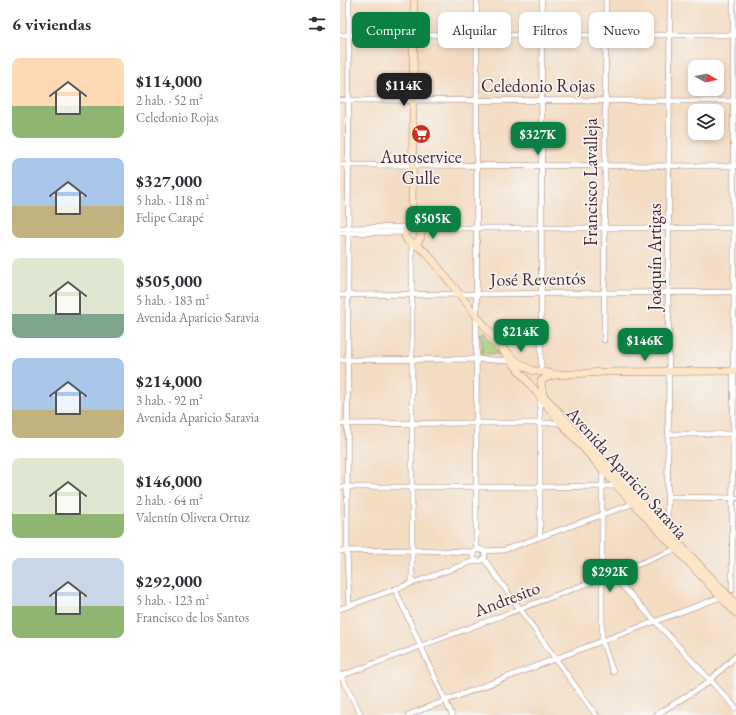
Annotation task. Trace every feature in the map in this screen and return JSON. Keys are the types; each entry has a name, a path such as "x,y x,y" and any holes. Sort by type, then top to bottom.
{"street":[{"path":"349,0 347,360 349,605"},
{"path":"414,0 414,12"},
{"path":"477,0 477,12"},
{"path":"542,0 542,12"},
{"name":"Francisco Lavalleja","path":"606,0 606,12"},
{"name":"Joaquín Artigas","path":"666,534 669,434 668,292 670,0"},
{"path":"408,715 655,622 730,592 735,434 735,35 733,0"},
{"path":"654,34 735,35"},
{"path":"340,35 349,35"},
{"path":"413,48 412,215 404,237 407,241 413,243 419,240 420,231"},
{"path":"477,48 476,545 596,715"},
{"path":"542,48 541,364 537,371 528,373 528,382 536,386 555,375 604,372 735,371"},
{"name":"Francisco Lavalleja","path":"604,340 606,48"},
{"name":"Celedonio Rojas","path":"340,100 735,101"},
{"path":"340,165 735,166"},
{"name":"Avenida Aparicio Saravia","path":"412,215 420,231 427,253"},
{"path":"406,230 412,226 420,231"},
{"path":"340,228 348,230 403,227 406,230"},
{"path":"420,231 426,228 735,228"},
{"path":"340,233 348,230"},
{"path":"412,582 413,243"},
{"name":"Avenida Aparicio Saravia","path":"413,243 427,253 560,423 605,468 678,547 730,592 736,604"},
{"name":"José Reventós","path":"340,295 735,292"},
{"path":"476,335 484,324"},
{"name":"Avenida Aparicio Saravia","path":"502,348 524,366 555,375"},
{"path":"340,360 511,360"},
{"path":"537,371 541,377 541,382"},
{"name":"Avenida Aparicio Saravia","path":"541,382 543,395 605,468 617,486 637,502"},
{"path":"540,398 540,537"},
{"path":"340,424 560,423"},
{"path":"669,434 735,434"},
{"path":"605,468 602,486 602,641 613,672"},
{"path":"340,487 617,486"},
{"path":"668,497 734,498"},
{"path":"340,551 412,550 481,554 504,550 637,502"},
{"name":"Andresito","path":"341,674 612,575 678,547"},
{"path":"340,609 412,582 471,562 481,561 481,554"},
{"path":"477,561 474,558 481,554"},
{"path":"612,575 736,708"},
{"path":"395,589 444,701 452,715"},
{"name":"Avenida Aparicio Saravia","path":"730,592 736,613"},
{"path":"656,715 706,684 736,656"},
{"path":"341,674 361,715"}],"green space":[{"path":"484,330 500,354 482,354 481,335"}],"place":[{"name":"Autoservice Gulle","path":"421,134"}]}
